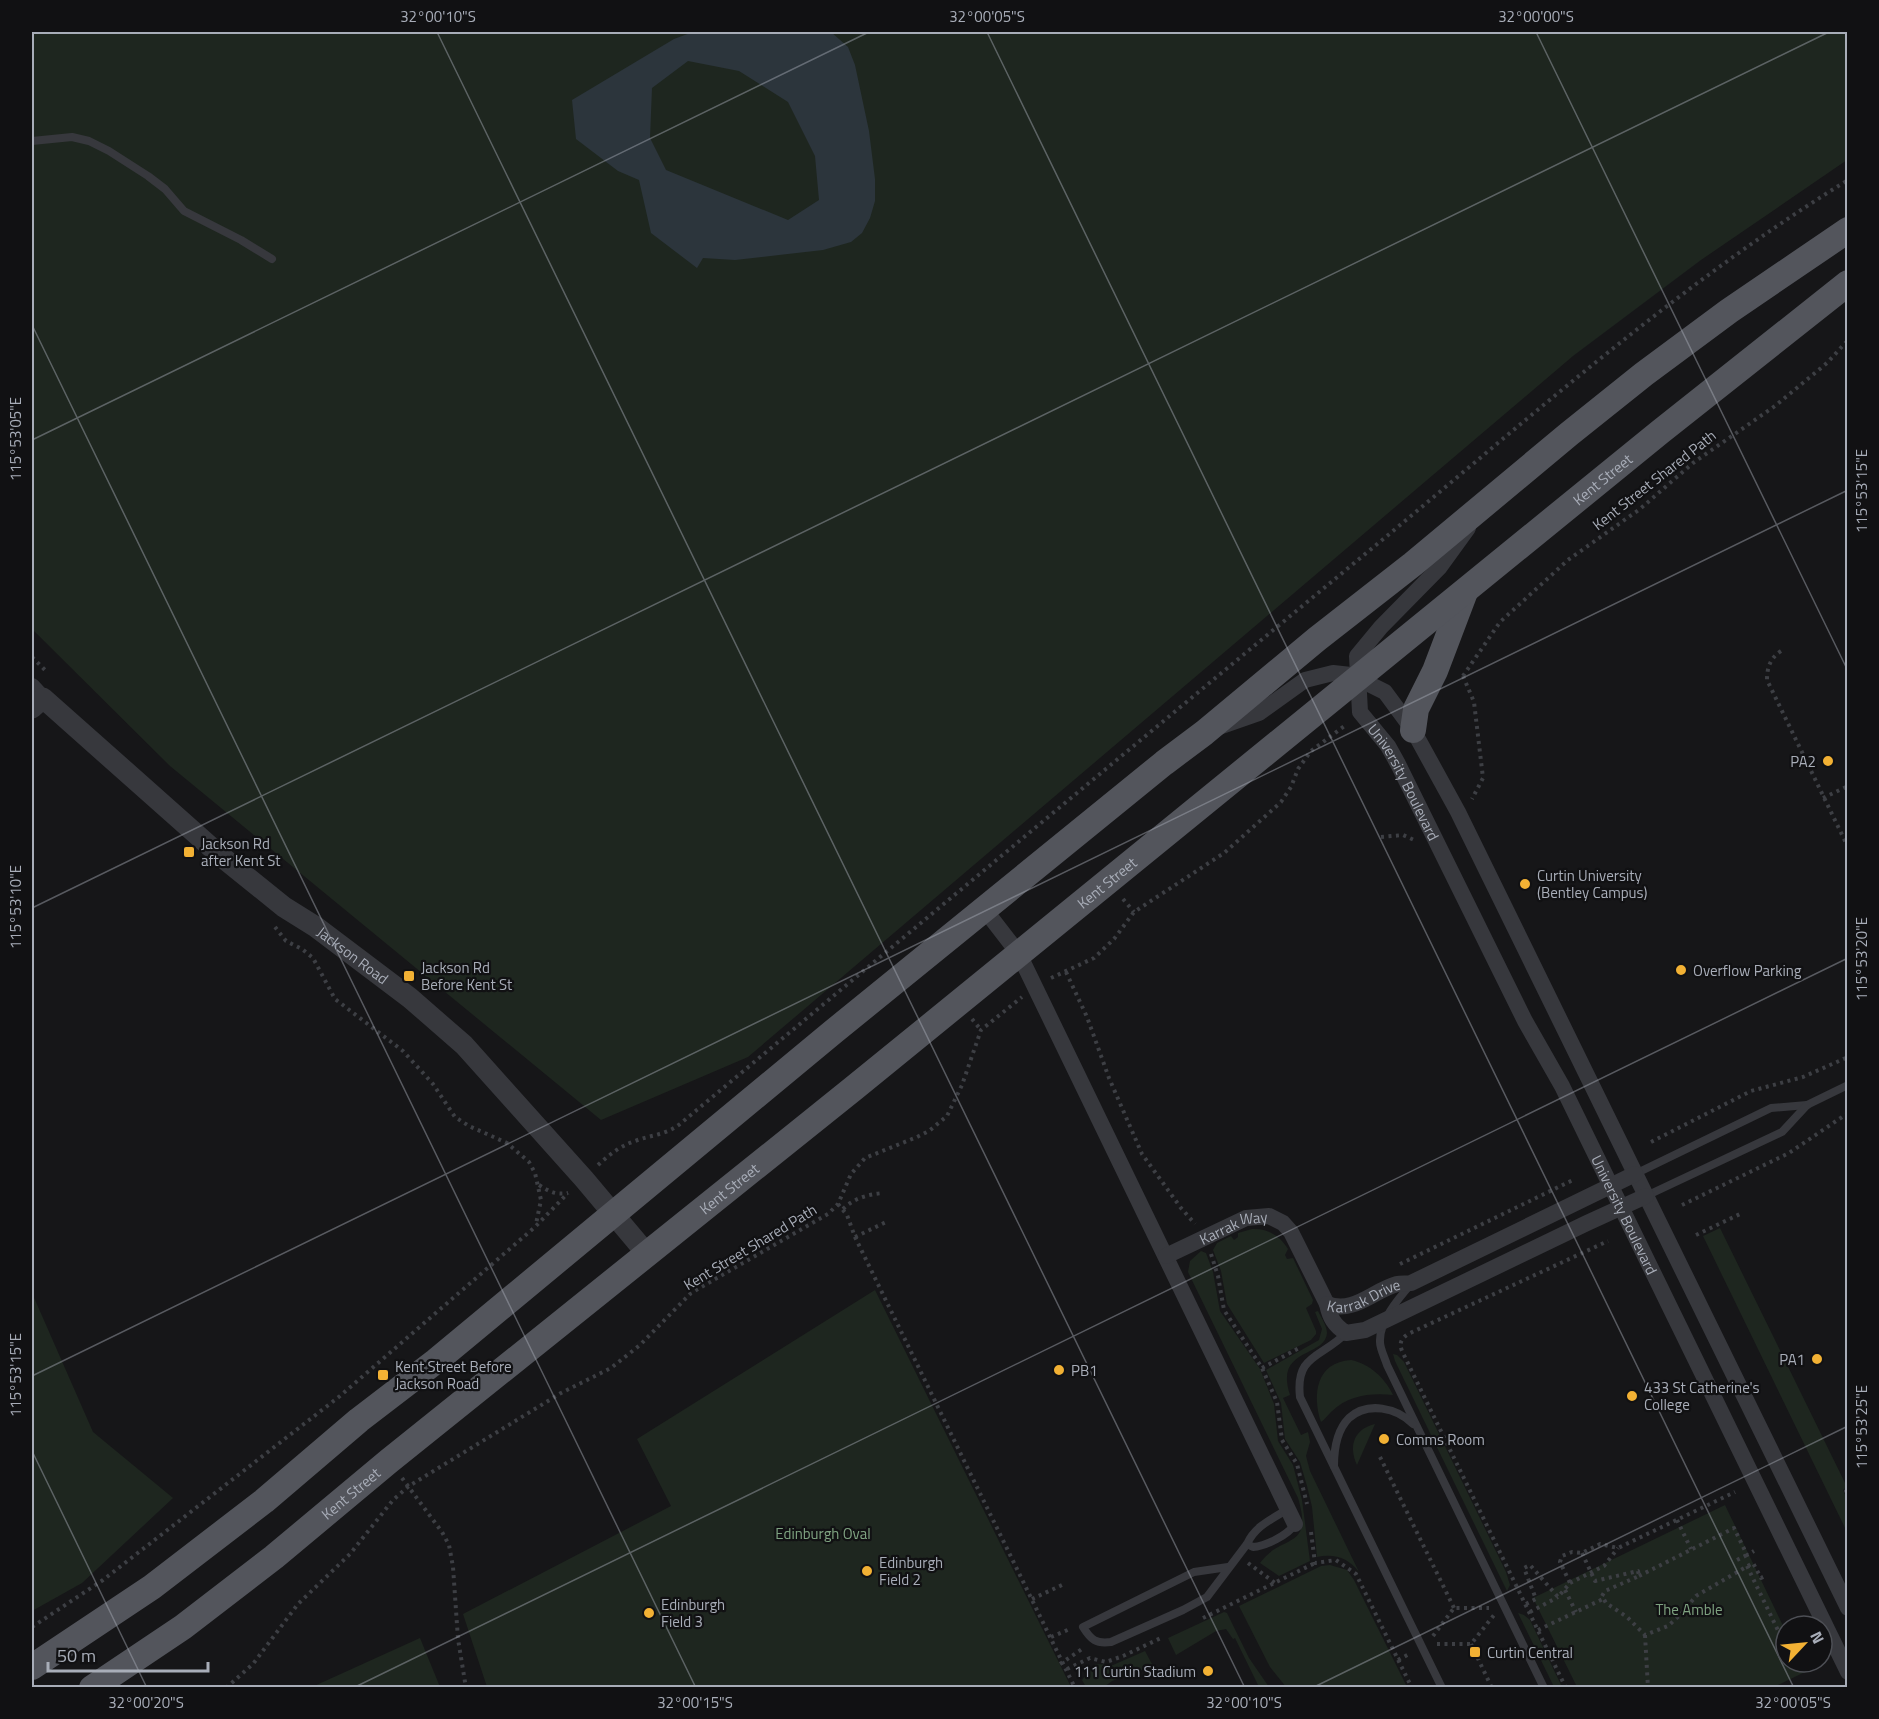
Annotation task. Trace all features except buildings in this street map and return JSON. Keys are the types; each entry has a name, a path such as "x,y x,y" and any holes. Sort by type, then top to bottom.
{"main road":[{"path":"32,1667 152,1587 264,1501 359,1420 436,1361 833,1032 1112,804 1204,733 1317,639 1413,564 1569,434 1728,311 1848,230"},
{"name":"Kent Street","path":"92,1688 183,1627 274,1557 389,1461 1019,954 1772,341 1848,283"},
{"path":"1413,730 1416,709 1435,671 1467,589"}],"street":[{"path":"1204,733 1259,712 1305,680 1333,673 1358,678 1357,656 1381,627 1439,568 1488,501"},
{"name":"University Boulevard","path":"1358,678 1385,692 1413,730 1458,812 1848,1608"},
{"name":"University Boulevard","path":"1358,678 1360,712 1388,746 1398,764 1525,1022 1562,1086 1848,1672"},
{"name":"Jackson Road","path":"35,697 222,857 284,907 316,927 410,998 464,1045 647,1254"},
{"path":"985,910 1019,954 1166,1256 1298,1518"},
{"name":"Karrak Drive","path":"1327,1304 1347,1307 1398,1284 1411,1283 1635,1174"},
{"name":"Karrak Drive","path":"1327,1304 1335,1326 1346,1333 1365,1330 1646,1196"},
{"name":"Karrak Way","path":"1166,1256 1246,1218 1262,1216 1277,1220 1291,1232 1327,1304"}],"lane":[{"path":"32,141 72,137 89,141 118,156 148,176 165,189 184,211 241,240 272,259"},
{"path":"1646,1196 1782,1132 1807,1105 1848,1085"},
{"path":"1635,1174 1771,1108 1807,1105"},
{"path":"1411,1283 1396,1300 1386,1319 1380,1342 1387,1365 1544,1688"},
{"path":"1346,1333 1304,1366 1300,1374 1300,1397 1442,1688"},
{"path":"1335,1469 1335,1447 1339,1434 1350,1417 1363,1410 1384,1408 1395,1411 1407,1417 1419,1431"},
{"path":"1247,1544 1259,1547 1290,1530 1298,1518"},
{"path":"1228,1567 1194,1572 1083,1627 1090,1639 1101,1643 1111,1642 1183,1610 1207,1597 1247,1544 1252,1533 1259,1527 1298,1518"}],"path":[{"path":"599,1164 620,1147 636,1140 666,1133 680,1124 1062,804 1659,311 1848,180"},
{"name":"Kent Street Shared Path","path":"1484,778 1474,702 1463,676 1500,622 1568,560 1640,509 1714,447 1775,406 1827,363 1848,340"},
{"path":"1781,651 1769,665 1767,680 1848,847"},
{"path":"1052,977 1094,958 1104,950 1134,912 1211,863 1233,846 1281,802 1298,769 1311,751 1343,727"},
{"path":"1823,798 1848,786"},
{"path":"1117,891 1134,912"},
{"path":"270,919 286,941 313,958 335,999 403,1051 433,1084 455,1117 507,1143 529,1162 536,1173 541,1200 535,1227"},
{"path":"1066,972 1087,1017 1109,1078 1142,1154 1180,1208 1199,1228 1204,1238 1218,1276 1224,1310 1262,1368 1276,1402 1282,1440 1297,1464 1308,1511"},
{"name":"Kent Street Shared Path","path":"226,1688 253,1664 298,1604 350,1554 393,1500 409,1486 551,1399 619,1362 691,1293 828,1214 838,1204 851,1174 865,1158 929,1131 947,1116 962,1085 981,1030 1014,1003"},
{"path":"1651,1142 1751,1091 1803,1077 1848,1057"},
{"path":"1682,1205 1789,1153 1848,1113"},
{"path":"32,1627 103,1580 340,1396 535,1227 569,1192 558,1195 539,1185"},
{"path":"843,1209 848,1203 868,1194 884,1193"},
{"path":"838,1204 843,1209 1075,1688"},
{"path":"1696,1235 1740,1214"},
{"path":"855,1237 886,1222"},
{"path":"1566,1688 1400,1343 1401,1339 1408,1334 1608,1241"},
{"path":"340,1396 359,1420"},
{"path":"1380,1457 1454,1608"},
{"path":"389,1461 442,1532 449,1545 453,1567 458,1639 466,1688"},
{"path":"1530,1612 1558,1597 1570,1582 1604,1566 1618,1548 1735,1492"},
{"path":"1298,1518 1315,1563 1336,1560 1356,1574 1412,1688"},
{"path":"1677,1520 1691,1550"},
{"path":"1648,1688 1645,1635 1627,1617 1606,1603 1602,1596 1605,1591 1734,1528 1747,1555"},
{"path":"1570,1582 1560,1562 1562,1556 1572,1552 1582,1553 1600,1544 1618,1548"},
{"path":"1737,1560 1754,1551"},
{"path":"1582,1553 1595,1581 1638,1571 1639,1575"},
{"path":"1238,1555 1275,1583"},
{"path":"1645,1635 1668,1626 1696,1596 1753,1563 1761,1578 1767,1575"},
{"path":"1526,1604 1536,1599 1524,1568 1530,1565 1558,1597"},
{"path":"1747,1566 1774,1622"},
{"path":"1032,1599 1062,1585"},
{"path":"1564,1590 1576,1612"},
{"path":"1538,1630 1603,1599"},
{"path":"1454,1608 1427,1644 1471,1644"},
{"path":"1454,1608 1500,1608 1471,1644"},
{"path":"1051,1637 1068,1629"},
{"path":"1061,1663 1079,1652 1090,1639"},
{"path":"1471,1644 1492,1688"}],"green space":[{"path":"32,32 1847,32 1847,160 1701,260 1573,356 748,1057 601,1120 170,766 32,629"},
{"path":"1720,1228 1847,1487 1843,1490 1847,1499 1847,1532 1703,1236"},
{"path":"1252,1229 1273,1234 1288,1249 1285,1255 1287,1259 1293,1258 1313,1300 1312,1304 1306,1308 1316,1331 1311,1340 1264,1363 1227,1304 1221,1271 1213,1250 1217,1243 1231,1236 1234,1240 1238,1237 1238,1233"},
{"path":"1201,1251 1206,1253 1213,1272 1220,1311 1260,1369 1274,1404 1278,1441 1293,1465 1302,1500 1310,1561 1279,1576 1260,1563 1268,1554 1299,1534 1302,1515 1298,1498 1188,1272 1190,1261"},
{"name":"Edinburgh Oval","path":"875,1290 1071,1687 487,1687 463,1614 671,1506 637,1439"},
{"path":"32,1293 93,1432 173,1498 82,1583 32,1611"},
{"path":"1318,1311 1327,1330 1324,1341 1294,1361 1289,1369 1287,1380 1290,1395 1283,1398 1301,1435 1308,1432 1310,1442 1306,1456 1310,1471 1359,1572 1351,1563 1341,1558 1317,1557 1312,1507 1307,1486 1300,1462 1285,1439 1281,1403 1266,1370 1319,1340 1322,1329 1315,1312"},
{"path":"1393,1354 1404,1362 1506,1572 1510,1585 1507,1591 1395,1361"},
{"path":"1351,1360 1376,1373 1393,1395 1376,1394 1352,1399 1338,1406 1321,1422 1317,1391 1324,1373 1339,1362"},
{"path":"1375,1424 1357,1465 1353,1451 1355,1439 1362,1430"},
{"name":"The Amble","path":"1725,1505 1777,1614 1774,1614 1774,1674 1801,1674 1774,1687 1577,1687 1533,1598"},
{"path":"1330,1565 1347,1570 1354,1580 1407,1687 1286,1687 1270,1667 1239,1606 1321,1566"},
{"path":"1224,1612 1227,1613 1249,1658 1269,1687 1259,1687 1235,1638 1233,1639 1226,1629 1216,1631 1176,1655 1168,1638"},
{"path":"1518,1613 1530,1620 1562,1687 1554,1687"},
{"path":"420,1638 440,1687 312,1687"},
{"path":"1145,1651 1153,1666 1112,1681 1104,1687 1086,1687 1082,1680 1095,1664 1113,1665"}],"shaded area":[{"path":"693,32 831,32 848,47 855,65 869,131 875,179 875,201 862,233 851,242 823,250 735,260 703,258 697,268 651,233 639,180 618,171 576,139 572,100 674,39","holes":["688,61 739,71 788,102 815,156 819,200 788,220 666,170 650,138 652,88"]}],"place":[{"name":"PA2","path":"1828,761"},
{"name":"Jackson Rd after Kent St","path":"189,852"},
{"name":"Curtin University (Bentley Campus)","path":"1525,884"},
{"name":"Overflow Parking","path":"1681,970"},
{"name":"Jackson Rd Before Kent St","path":"409,976"},
{"name":"PA1","path":"1817,1359"},
{"name":"PB1","path":"1059,1370"},
{"name":"Kent Street Before Jackson Road","path":"383,1375"},
{"name":"433 St Catherine's College","path":"1632,1396"},
{"name":"Comms Room","path":"1384,1439"},
{"name":"Edinburgh Field 2","path":"867,1571"},
{"name":"Edinburgh Field 3","path":"649,1613"},
{"name":"Curtin Central","path":"1475,1652"},
{"name":"111 Curtin Stadium","path":"1208,1671"}]}
